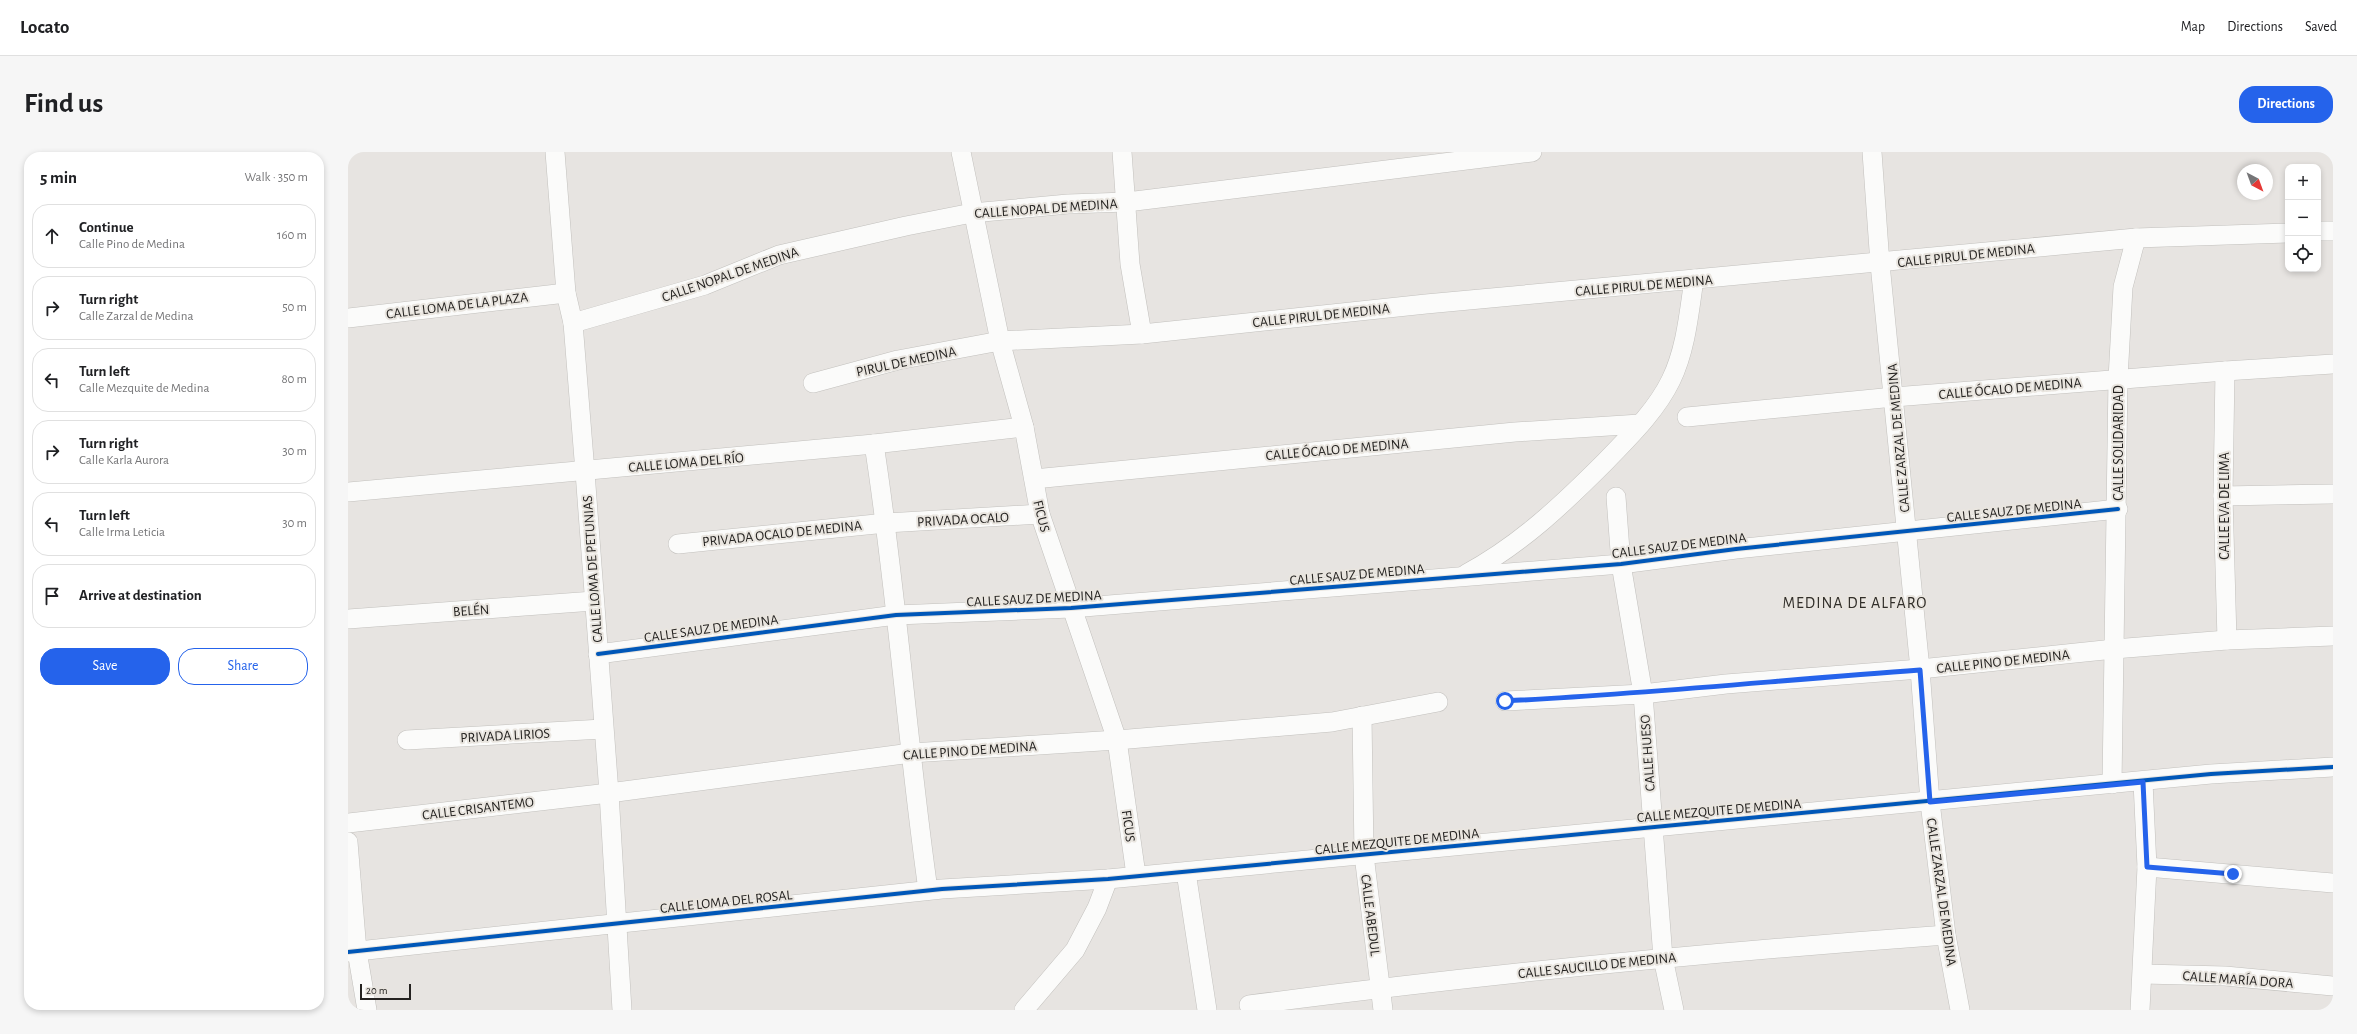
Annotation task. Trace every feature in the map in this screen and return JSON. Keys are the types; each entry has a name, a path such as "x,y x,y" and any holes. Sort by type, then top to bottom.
{"street":[{"name":"CALLE LOMA DE PETUNIAS","path":"555,152 566,293 573,323 585,472 603,729 609,793 622,1010"},
{"name":"FICUS","path":"961,152 972,213 1000,341 1024,427 1040,514 1117,740 1136,875"},
{"path":"1122,152 1127,202 1130,264 1142,334"},
{"name":"CALLE NOPAL DE MEDINA","path":"573,323 705,285 779,255 972,213 1068,204 1127,202 1532,152"},
{"name":"CALLE ZARZAL DE MEDINA","path":"1872,152 1880,264 1920,670 1930,802 1946,935 1960,1010"},
{"path":"2321,232 2333,231"},
{"name":"CALLE PIRUL DE MEDINA","path":"1000,341 1142,334 1426,304 1694,279 1880,264 2136,238 2285,233"},
{"name":"CALLE SOLIDARIDAD","path":"2112,784 2118,509 2118,379 2122,286 2136,238"},
{"path":"1461,576 1514,544 1542,523 1640,424 1658,402 1678,362 1694,279"},
{"name":"CALLE LOMA DE LA PLAZA","path":"348,318 566,293"},
{"name":"PIRUL DE MEDINA","path":"813,383 898,360 1000,341"},
{"name":"CALLE ÓCALO DE MEDINA","path":"1687,417 1894,397 2333,364"},
{"name":"CALLE EVA DE LIMA","path":"2225,371 2223,496 2227,640"},
{"name":"CALLE ÓCALO DE MEDINA","path":"1034,479 1507,433 1640,424"},
{"name":"CALLE LOMA DEL RÍO","path":"348,492 585,472 874,444 1024,427"},
{"path":"874,444 886,523 911,753 928,890"},
{"path":"2223,496 2333,494"},
{"name":"CALLE HUESO","path":"1616,497 1620,564 1643,694 1663,958 1674,1010"},
{"name":"CALLE SAUZ DE MEDINA","path":"598,654 896,615 1071,608 1620,564 1736,549 1907,533 2118,509"},
{"name":"PRIVADA OCALO","path":"886,523 1040,514"},
{"name":"PRIVADA OCALO DE MEDINA","path":"678,544 886,523"},
{"name":"BELÉN","path":"348,619 594,601"},
{"name":"CALLE PINO DE MEDINA","path":"1505,701 1643,694 1726,684 1920,670 2114,649 2227,640 2333,636"},
{"name":"CALLE PINO DE MEDINA","path":"609,793 911,753 1117,740 1332,722 1438,702"},
{"name":"CALLE ABEDUL","path":"1362,716 1364,855 1383,1010"},
{"name":"PRIVADA LIRIOS","path":"406,740 603,729"},
{"name":"CALLE MEZQUITE DE MEDINA","path":"1108,879 1136,875 1186,872 2143,782 2211,774 2333,767"},
{"path":"2140,1010 2143,974 2147,867 2143,782"},
{"name":"CALLE CRISANTEMO","path":"348,823 609,793"},
{"path":"348,842 353,951 367,1010"},
{"path":"2147,867 2333,883"},
{"path":"1186,872 1207,1010"},
{"path":"1024,1010 1075,950 1097,908 1108,879"},
{"name":"CALLE LOMA DEL ROSAL","path":"353,951 928,890 1108,879"},
{"name":"CALLE SAUCILLO DE MEDINA","path":"1249,1005 1380,988 1663,958 1946,935"},
{"name":"CALLE MARÍA DORA","path":"2143,974 2225,976 2333,986"}],"cycle path":[{"path":"598,654 896,615 1071,608 1621,564 1736,549 2118,509"},
{"path":"348,952 942,889 1108,879 2211,774 2333,767"}],"district":[{"name":"MEDINA DE ALFARO","path":"1855,602"}],"route":[{"path":"1505,701 1643,694 1726,684 1920,670 1930,802 2143,782 2147,867 2233,874"}]}
